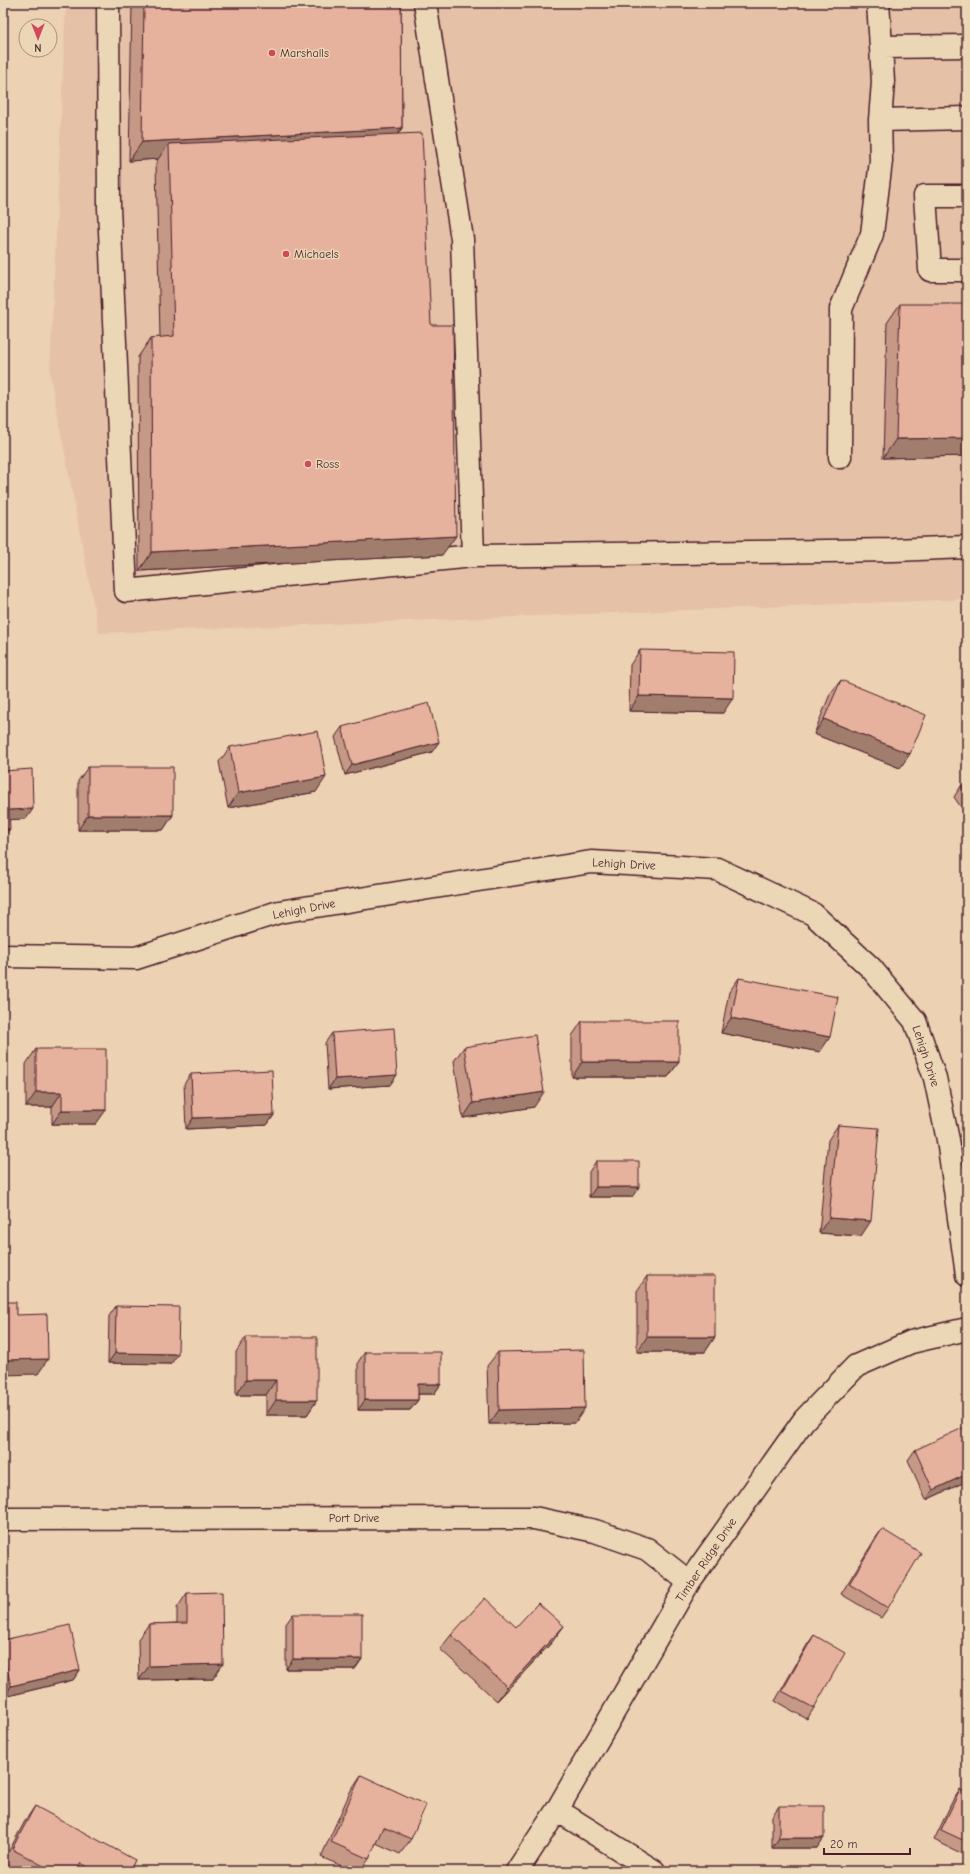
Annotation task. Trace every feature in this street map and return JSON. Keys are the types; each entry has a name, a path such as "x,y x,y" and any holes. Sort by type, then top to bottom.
{"street":[{"path":"108,3 109,208 126,591 473,556 894,550 967,547"},
{"path":"425,3 462,239 473,556"},
{"path":"840,457 841,309 872,234 881,161 880,120 883,82 878,3"},
{"path":"881,47 967,46"},
{"path":"880,120 967,118"},
{"path":"967,196 925,196 930,270 967,270"},
{"name":"Lehigh Drive","path":"3,956 136,958 279,912 591,862 716,869 813,914 871,968 915,1021 935,1078 948,1140 967,1275"},
{"name":"Timber Ridge Drive","path":"517,1871 556,1810 689,1582 804,1420 856,1366 911,1342 967,1329"},
{"name":"Port Drive","path":"3,1519 534,1518 595,1531 647,1549 689,1582"},
{"path":"556,1810 654,1871"}],"shaded area":[{"path":"66,3 967,3 967,599 99,633 50,374"}],"building":[{"path":"144,3 401,3 402,128 142,142"},
{"path":"422,133 431,325 453,325 456,536 152,552 151,338 174,336 169,144"},
{"path":"900,304 967,304 967,438 896,439"},
{"path":"640,650 734,652 733,698 639,696"},
{"path":"841,680 926,715 910,754 824,719"},
{"path":"429,703 439,742 352,765 342,727"},
{"path":"318,731 326,777 238,793 230,747"},
{"path":"88,767 173,767 173,815 88,815"},
{"path":"32,769 33,809 9,810 10,829 3,829 3,771"},
{"path":"967,783 967,795 961,786"},
{"path":"739,978 838,997 830,1037 731,1018"},
{"path":"582,1021 679,1021 679,1062 582,1062"},
{"path":"394,1028 397,1075 335,1079 332,1033"},
{"path":"535,1035 544,1092 473,1103 464,1047"},
{"path":"36,1049 106,1049 106,1110 62,1110 62,1092 36,1092"},
{"path":"272,1070 274,1115 193,1118 191,1074"},
{"path":"838,1125 879,1128 871,1221 829,1218"},
{"path":"596,1161 639,1161 639,1187 596,1187"},
{"path":"647,1276 715,1276 715,1337 647,1337"},
{"path":"3,1302 16,1302 16,1315 47,1314 48,1359 3,1360"},
{"path":"116,1306 179,1307 178,1354 115,1353"},
{"path":"246,1337 317,1337 317,1400 276,1400 276,1380 246,1380"},
{"path":"584,1350 585,1408 499,1410 498,1352"},
{"path":"365,1352 441,1352 441,1384 418,1384 418,1400 365,1400"},
{"path":"967,1426 967,1474 933,1490 915,1450"},
{"path":"882,1529 921,1553 888,1608 849,1584"},
{"path":"222,1592 223,1664 149,1666 149,1624 187,1623 187,1593"},
{"path":"485,1598 516,1627 538,1603 564,1626 507,1687 451,1635"},
{"path":"293,1614 362,1614 362,1659 293,1659"},
{"path":"70,1625 80,1670 11,1686 3,1653 3,1640"},
{"path":"814,1635 845,1653 814,1708 782,1691"},
{"path":"361,1775 426,1805 411,1839 383,1827 369,1859 331,1842"},
{"path":"960,1790 967,1793 967,1842 941,1830"},
{"path":"35,1806 135,1860 130,1871 95,1871 81,1863 76,1871 53,1871 12,1849"},
{"path":"779,1806 824,1806 824,1838 779,1838"}],"place":[{"name":"Marshalls","path":"272,53"},
{"name":"Michaels","path":"286,254"},
{"name":"Ross","path":"308,464"}]}
